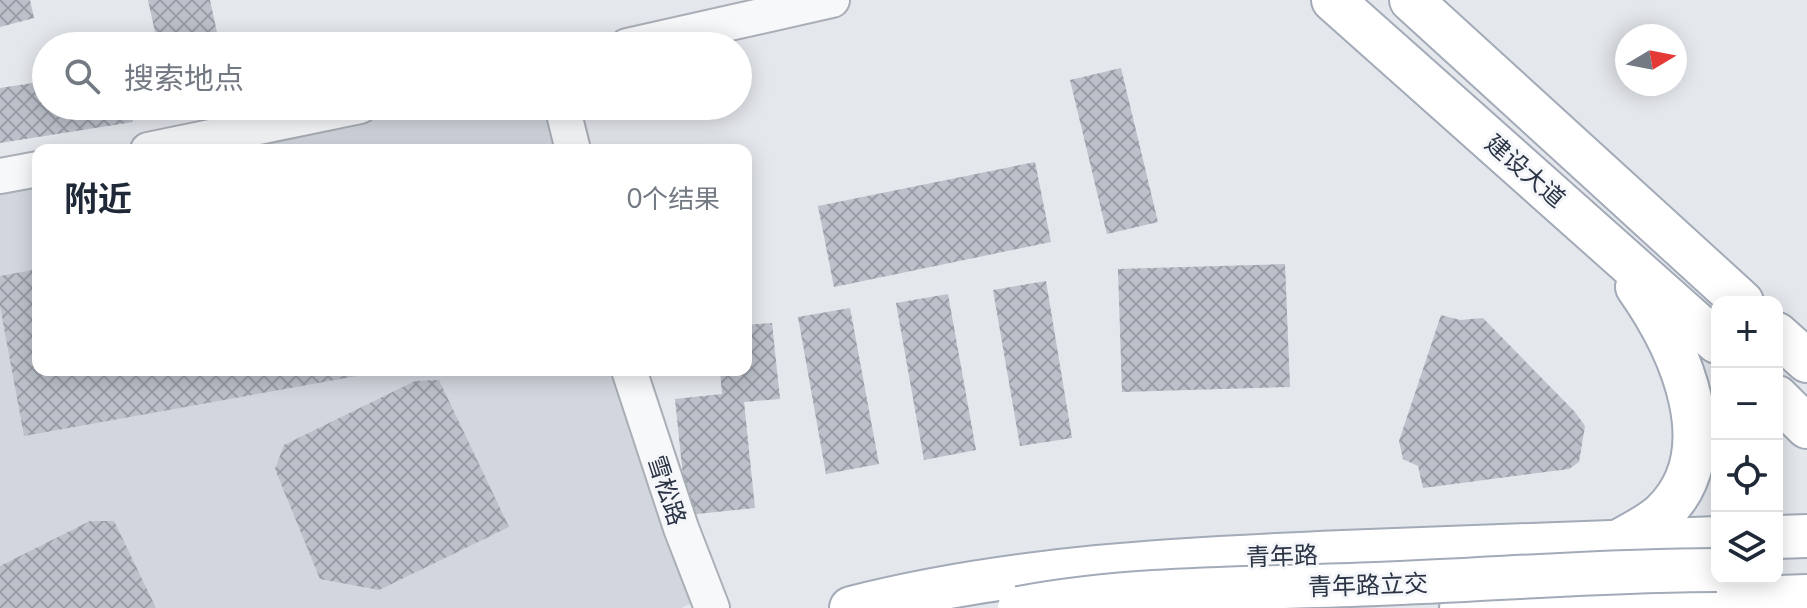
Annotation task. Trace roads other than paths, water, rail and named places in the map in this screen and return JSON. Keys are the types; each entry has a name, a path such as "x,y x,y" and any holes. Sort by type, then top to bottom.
{"main road":[{"name":"建设大道","path":"1333,0 1711,337"},
{"name":"建设大道","path":"1411,0 1735,296"},
{"path":"1599,235 1662,323 1682,370 1691,402 1694,433 1691,461 1679,492 1661,515 1619,541"},
{"path":"1783,339 1807,361"},
{"path":"1783,403 1807,427"},
{"path":"1783,537 1807,536"},
{"name":"青年路","path":"851,608 903,595 1010,576 1235,557 1711,538"},
{"name":"青年路立交","path":"1019,608 1079,597 1176,591 1626,570 1711,570"},
{"path":"1783,570 1807,570"},
{"name":"青年路立交","path":"1461,608 1807,596"}],"street":[{"path":"689,32 832,0"},
{"path":"177,144 293,120"},
{"path":"566,120 572,144"},
{"path":"0,176 32,170"},
{"name":"雪松路","path":"631,376 681,528 712,608"}]}
